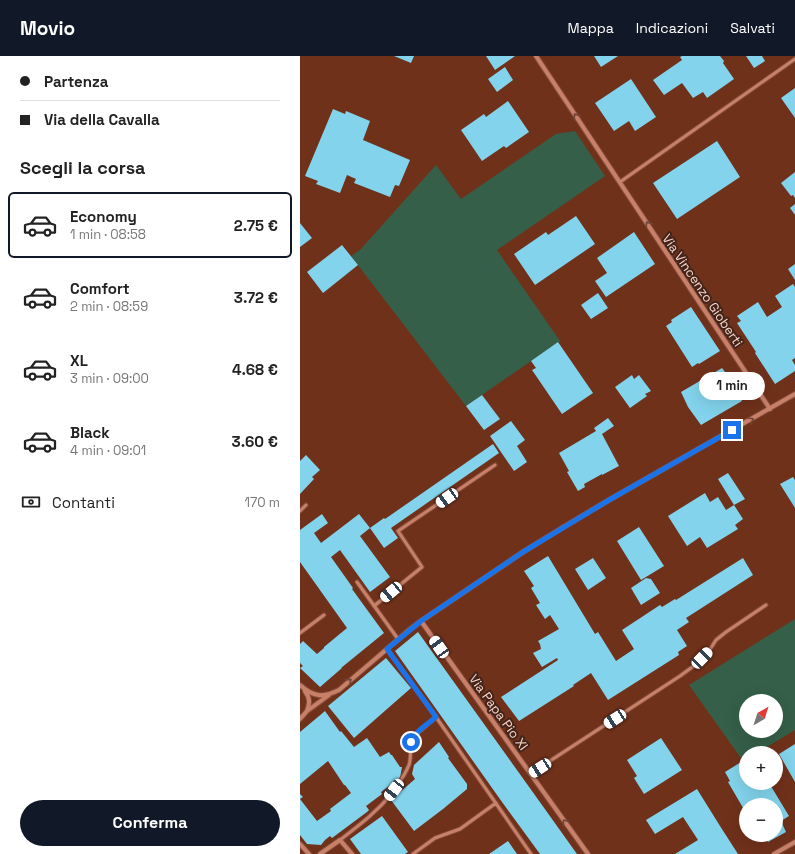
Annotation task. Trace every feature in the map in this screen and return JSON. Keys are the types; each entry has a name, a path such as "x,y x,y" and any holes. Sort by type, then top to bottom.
{"street":[{"name":"Via Vincenzo Gioberti","path":"536,56 770,408"},
{"path":"304,689 320,695 327,695 339,690 421,621 523,552 795,394"},
{"name":"Via Papa Pio XI","path":"421,621 588,854"},
{"path":"300,685 304,689 309,699 310,704 307,711"},
{"path":"300,719 307,711 334,692"},
{"path":"320,854 340,840 352,854"},
{"path":"774,854 795,842"},
{"path":"300,844 309,854"}],"lane":[{"path":"620,182 795,59"},
{"path":"374,606 422,567 398,532 495,465"},
{"path":"300,511 306,505"},
{"path":"357,582 398,639"},
{"path":"530,774 680,676 695,665 709,651 716,640 766,605"},
{"path":"300,633 324,615"},
{"path":"387,649 531,854"},
{"path":"340,840 375,812 402,780 410,763 412,738 436,717"},
{"path":"413,854 435,838 460,829 496,803"}],"green space":[{"path":"575,131 605,176 497,250 560,341 466,406 351,256 360,250 436,165 461,199 556,134"},
{"path":"795,619 795,730 783,737 783,694 739,694 739,738 782,738 769,746 739,746 739,755 689,685"}],"building":[{"path":"394,56 414,56 411,63"},
{"path":"486,56 515,56 495,70"},
{"path":"594,56 618,56 601,67"},
{"path":"720,56 734,79 707,98 703,92 693,98 682,83 664,95 653,80 682,60 680,57"},
{"path":"746,56 762,56 765,61 754,68"},
{"path":"505,67 513,80 497,92 488,79"},
{"path":"631,79 656,117 635,131 629,121 614,131 595,103"},
{"path":"795,88 795,118 781,98"},
{"path":"508,101 529,132 506,148 504,146 482,161 461,130 484,114 486,117"},
{"path":"333,109 345,114 346,111 370,121 363,140 410,160 399,186 395,185 390,197 354,183 356,179 347,175 340,193 316,184 318,181 305,176"},
{"path":"717,141 740,177 677,219 653,183"},
{"path":"795,172 795,198 793,195 791,196 781,183"},
{"path":"795,204 795,215 790,208"},
{"path":"576,216 595,244 535,285 514,254 546,232 548,235"},
{"path":"300,223 312,238 300,247"},
{"path":"634,232 655,264 606,297 595,281 607,273 597,258"},
{"path":"342,245 358,265 323,293 307,272"},
{"path":"795,264 795,280 788,269"},
{"path":"793,284 795,287 795,358 792,360 795,365 795,371 775,384 737,323 741,321 737,316 758,302 767,317 782,307 775,296"},
{"path":"598,293 608,308 591,319 581,305"},
{"path":"691,307 720,351 692,367 666,326 672,322 671,320"},
{"path":"558,342 593,393 562,414 532,370 536,368 531,361"},
{"path":"722,368 732,381 742,401 701,425 688,407 681,392"},
{"path":"632,375 634,379 639,375 651,391 645,394 647,396 630,408 615,387"},
{"path":"482,395 500,419 484,430 466,406"},
{"path":"608,418 614,426 602,434 619,466 584,484 585,487 578,491 567,472 569,471 559,453 596,431 594,428"},
{"path":"511,421 525,440 517,446 527,462 514,471 490,436"},
{"path":"493,444 499,453 391,528 398,538 384,548 370,528"},
{"path":"306,455 320,470 312,477 314,479 300,494 300,461"},
{"path":"728,473 745,499 734,505 718,479"},
{"path":"793,477 795,480 795,508 780,484"},
{"path":"705,493 710,502 718,497 726,510 734,505 743,519 735,525 738,529 707,548 700,537 687,546 668,516"},
{"path":"322,514 328,523 314,533 321,543 359,514 370,528 360,536 390,577 370,592 340,550 331,557 384,633 320,687 300,668 303,666 300,663 300,644 303,641 317,654 347,628 300,562 300,530"},
{"path":"639,527 664,566 641,580 617,541"},
{"path":"548,556 595,634 598,632 616,661 634,649 622,630 660,605 662,607 675,599 676,600 743,558 753,575 686,618 689,622 677,630 687,646 678,652 679,655 608,700 591,673 573,685 574,686 519,721 501,697 558,660 557,658 542,667 533,653 541,649 538,641 559,629 550,615 545,619 536,605 540,603 531,588 534,586 524,571"},
{"path":"593,558 606,578 588,590 575,569"},
{"path":"646,578 651,579 660,593 641,605 631,588"},
{"path":"418,632 577,854 540,854 502,802 395,651"},
{"path":"386,658 411,688 354,738 328,706"},
{"path":"325,711 340,732 341,731 354,747 367,738 380,757 389,752 400,767 402,767 400,778 381,792 382,794 366,806 369,810 367,812 332,838 330,836 321,845 307,844 300,835 300,799 317,821 351,793 328,761 300,784 300,732"},
{"path":"661,738 682,770 644,794 634,778 637,776 627,760"},
{"path":"439,742 449,757 448,758 467,784 467,789 414,831 391,800 415,779 412,774 414,765"},
{"path":"795,744 795,782 783,761 783,752"},
{"path":"739,763 739,790 773,790 778,798 739,798 739,801 728,782 730,781 725,772"},
{"path":"697,789 738,854 675,854 698,840 683,817 655,834 646,820"},
{"path":"783,806 789,816 783,820"},
{"path":"382,816 408,852 405,854 361,854 350,839"},
{"path":"783,825 786,832 783,834"},
{"path":"508,841 517,854 489,854"}],"route":[{"path":"411,742 416,733 436,717 387,649 421,621 523,552 609,500 732,430"}]}
